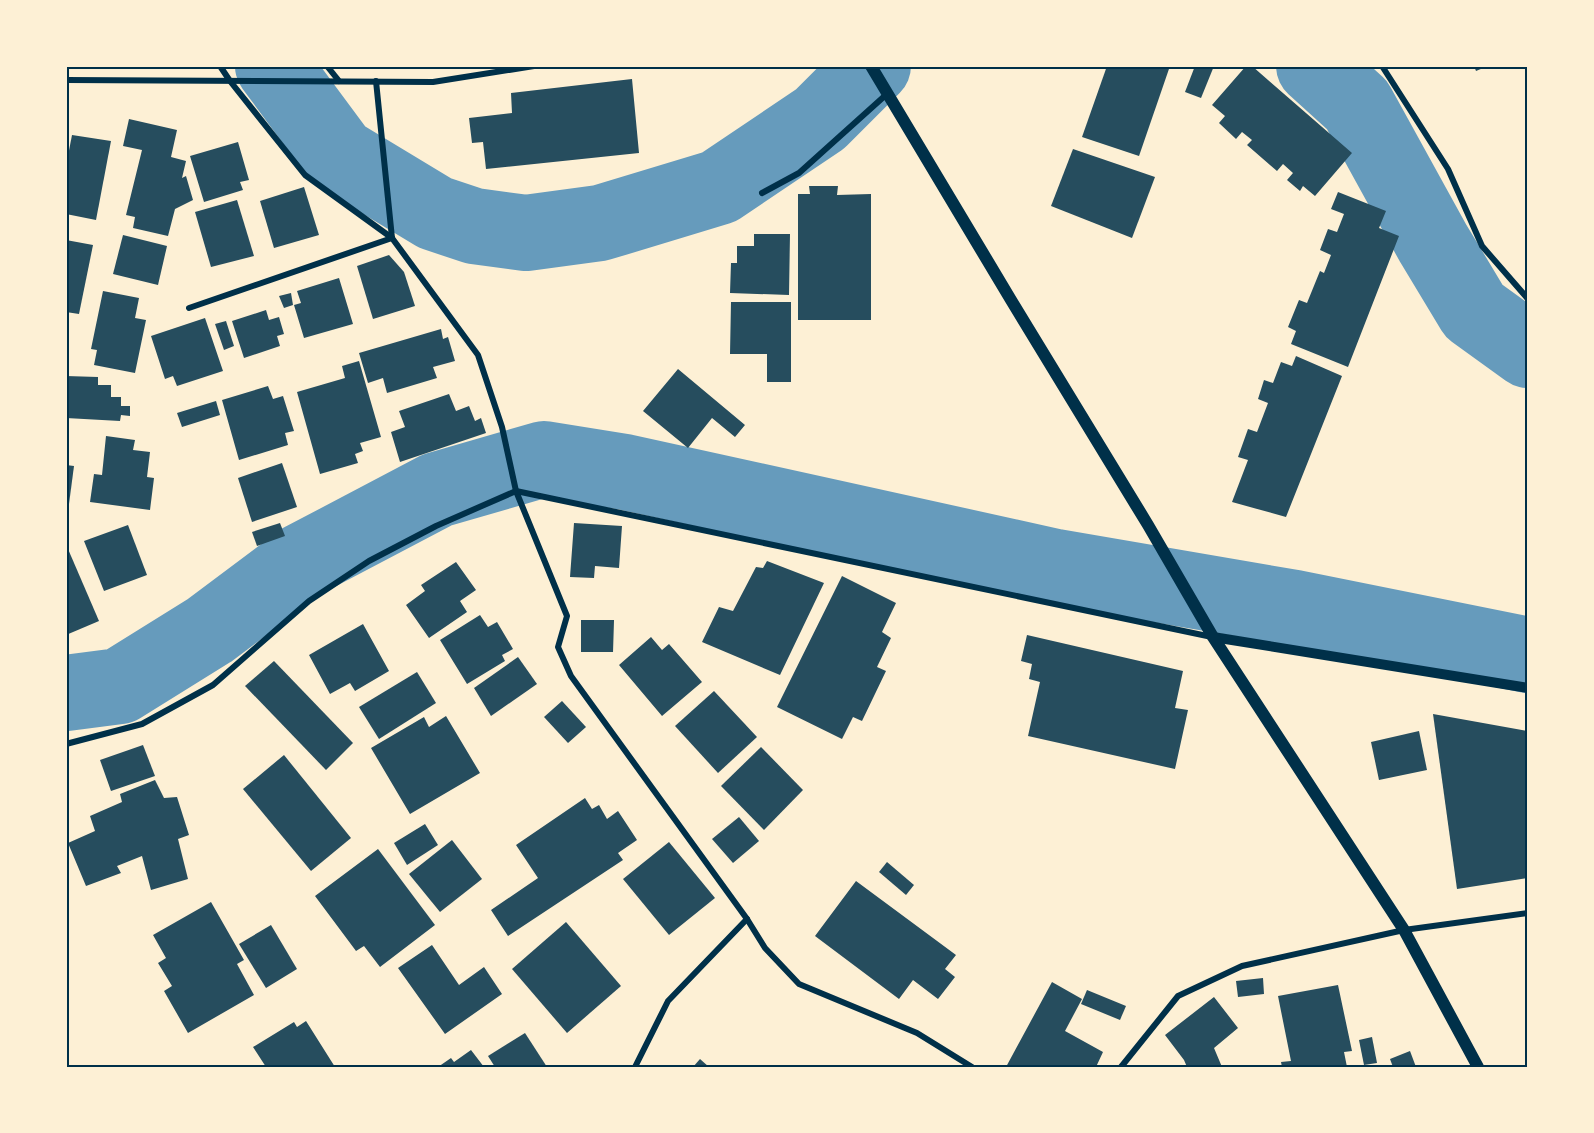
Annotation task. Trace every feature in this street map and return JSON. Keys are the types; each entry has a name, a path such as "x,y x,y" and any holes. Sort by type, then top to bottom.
{"main road":[{"path":"871,66 1149,525 1213,637 1404,930 1478,1067"}],"street":[{"path":"220,66 305,175 392,238 478,355 502,427 516,491 567,616 558,647 571,676 747,919 765,948 799,984 918,1033 972,1067"},
{"path":"327,66 339,81"},
{"path":"66,80 433,82 534,66"},
{"path":"1382,66 1448,169 1482,246 1528,299"},
{"path":"376,81 392,238"},
{"path":"762,193 799,173 888,93"},
{"path":"189,308 392,238"},
{"path":"66,744 141,724 213,685 309,601 369,561 436,526 516,491 1213,637 1528,688"},
{"path":"1121,1067 1179,996 1242,966 1404,930 1528,913"},
{"path":"635,1067 668,1001 747,919"}],"building":[{"path":"1107,66 1170,66 1139,156 1082,137"},
{"path":"1195,66 1214,66 1201,98 1185,92"},
{"path":"1246,66 1252,66 1352,153 1315,196 1303,186 1300,191 1287,180 1293,173 1283,164 1277,171 1247,145 1252,140 1242,132 1236,139 1219,123 1225,116 1212,105"},
{"path":"1474,66 1488,66 1476,71"},
{"path":"632,79 639,153 486,169 483,142 472,143 469,118 512,113 511,93"},
{"path":"129,119 177,130 171,157 186,161 182,178 186,176 193,200 175,209 168,236 133,228 135,217 126,215 142,150 123,146"},
{"path":"72,135 111,141 96,220 66,214 66,166"},
{"path":"238,142 249,180 240,182 243,190 204,202 190,156"},
{"path":"1073,149 1155,177 1132,238 1051,206"},
{"path":"809,186 838,186 837,195 871,194 871,320 798,320 798,194 810,194"},
{"path":"304,187 319,235 274,248 260,201"},
{"path":"1338,192 1386,211 1379,228 1399,236 1348,367 1291,344 1296,331 1288,327 1299,300 1307,303 1320,271 1324,273 1331,255 1320,250 1328,229 1337,232 1344,214 1331,209"},
{"path":"237,200 254,256 211,267 195,212"},
{"path":"754,234 790,234 789,295 730,293 731,263 737,263 737,246 754,246"},
{"path":"123,235 167,246 158,285 113,274"},
{"path":"66,240 93,245 79,314 66,312"},
{"path":"389,255 404,272 415,306 373,319 357,266"},
{"path":"339,278 353,324 304,338 294,305 301,303 297,291"},
{"path":"103,291 139,298 135,318 146,320 135,373 94,365 97,350 91,349"},
{"path":"291,293 293,305 284,308 279,296"},
{"path":"731,302 791,302 791,382 767,382 767,354 730,354"},
{"path":"266,310 269,320 279,317 284,334 277,336 280,346 244,358 232,321"},
{"path":"205,318 223,371 177,386 173,376 165,379 151,336"},
{"path":"226,321 234,346 224,350 215,324"},
{"path":"441,329 443,339 448,337 455,361 433,367 437,378 387,393 383,378 368,383 359,353"},
{"path":"1296,356 1342,376 1286,517 1232,502 1248,460 1238,457 1248,429 1257,432 1268,403 1258,399 1264,380 1273,383 1281,362 1292,366"},
{"path":"359,361 381,437 360,443 363,451 355,454 358,463 320,474 297,392 345,378 342,366"},
{"path":"678,369 745,425 735,437 712,418 688,448 643,411"},
{"path":"66,376 98,377 98,385 111,385 111,397 121,397 121,406 130,406 130,416 121,415 120,421 66,418"},
{"path":"268,386 273,399 283,396 294,431 285,433 288,445 239,460 222,400"},
{"path":"449,394 456,411 469,406 475,421 481,418 486,433 400,462 391,432 405,427 399,411"},
{"path":"216,401 220,415 182,427 177,413"},
{"path":"106,436 135,440 133,450 150,452 147,477 154,478 150,510 90,502 94,474 102,475"},
{"path":"282,463 297,507 252,522 238,478"},
{"path":"66,465 74,466 67,519 66,519"},
{"path":"280,523 285,536 257,546 252,532"},
{"path":"574,523 622,526 619,568 595,566 594,578 570,577"},
{"path":"128,525 147,575 104,591 84,541"},
{"path":"68,549 99,621 66,635 66,550"},
{"path":"767,561 824,583 780,675 702,642 719,607 733,611 756,567 763,568"},
{"path":"456,562 476,590 460,601 467,612 429,638 406,605 425,591 421,585"},
{"path":"842,576 896,603 882,632 891,638 877,667 886,671 862,721 853,717 842,739 777,707"},
{"path":"480,615 488,627 497,622 513,649 502,655 505,661 467,684 440,640"},
{"path":"581,620 614,620 613,652 581,652"},
{"path":"363,624 389,671 355,691 350,683 330,694 309,655"},
{"path":"1027,635 1183,671 1175,708 1188,710 1175,769 1028,736 1040,682 1029,679 1032,664 1021,661"},
{"path":"651,637 662,650 669,644 702,682 662,716 619,665"},
{"path":"518,657 537,684 491,716 474,688"},
{"path":"274,661 353,743 326,770 245,686"},
{"path":"417,672 436,703 379,739 359,707"},
{"path":"714,691 757,737 718,773 675,726"},
{"path":"562,701 586,727 568,743 544,717"},
{"path":"1433,714 1528,731 1528,878 1457,889"},
{"path":"446,716 480,773 410,814 371,748 424,717 429,727"},
{"path":"1419,731 1427,770 1379,780 1371,742"},
{"path":"143,745 155,776 111,791 100,760"},
{"path":"761,747 803,790 764,830 721,786"},
{"path":"284,755 351,838 311,871 243,789"},
{"path":"155,780 164,798 177,797 189,835 178,839 188,879 151,890 142,856 117,866 121,873 86,886 68,843 95,831 90,816 122,802 120,794"},
{"path":"585,798 592,809 599,805 607,819 618,811 637,840 618,853 623,860 508,936 491,910 538,878 516,845"},
{"path":"739,817 759,841 733,863 712,839"},
{"path":"425,824 438,845 407,865 394,843"},
{"path":"452,840 482,879 440,912 409,874"},
{"path":"669,842 715,898 669,935 623,879"},
{"path":"378,849 435,925 380,967 364,946 356,951 315,896"},
{"path":"887,862 914,885 906,895 879,872"},
{"path":"856,881 956,955 945,969 955,977 938,999 913,980 899,999 815,936"},
{"path":"211,902 244,960 237,964 254,995 188,1033 164,991 172,986 158,963 166,958 153,935"},
{"path":"566,922 621,986 567,1033 512,969"},
{"path":"271,925 297,969 266,988 239,944"},
{"path":"432,945 459,985 484,967 502,994 445,1034 398,968"},
{"path":"1263,978 1264,994 1238,997 1236,981"},
{"path":"1052,982 1082,999 1065,1031 1103,1052 1096,1067 1006,1067"},
{"path":"1338,985 1352,1051 1344,1052 1347,1067 1282,1067 1281,1062 1291,1061 1278,996"},
{"path":"1087,990 1126,1006 1120,1020 1081,1004"},
{"path":"1214,997 1238,1028 1214,1048 1222,1067 1187,1067 1165,1035"},
{"path":"306,1021 335,1067 266,1067 253,1047 294,1022 297,1027"},
{"path":"525,1033 547,1067 495,1067 488,1056"},
{"path":"1372,1037 1377,1063 1364,1065 1359,1040"},
{"path":"471,1050 484,1067 438,1067 451,1058 454,1062"},
{"path":"1410,1051 1416,1067 1393,1067 1390,1059"},
{"path":"700,1059 709,1067 693,1067"}],"waterway":[{"path":"273,66 339,155 435,213 474,226 526,233 600,223 719,187 820,119 873,66"},
{"path":"1314,66 1357,105 1433,243 1474,311 1528,350"},
{"path":"66,693 120,686 210,630 302,561 437,490 544,459 625,472 1056,567 1295,608 1528,655"}]}
